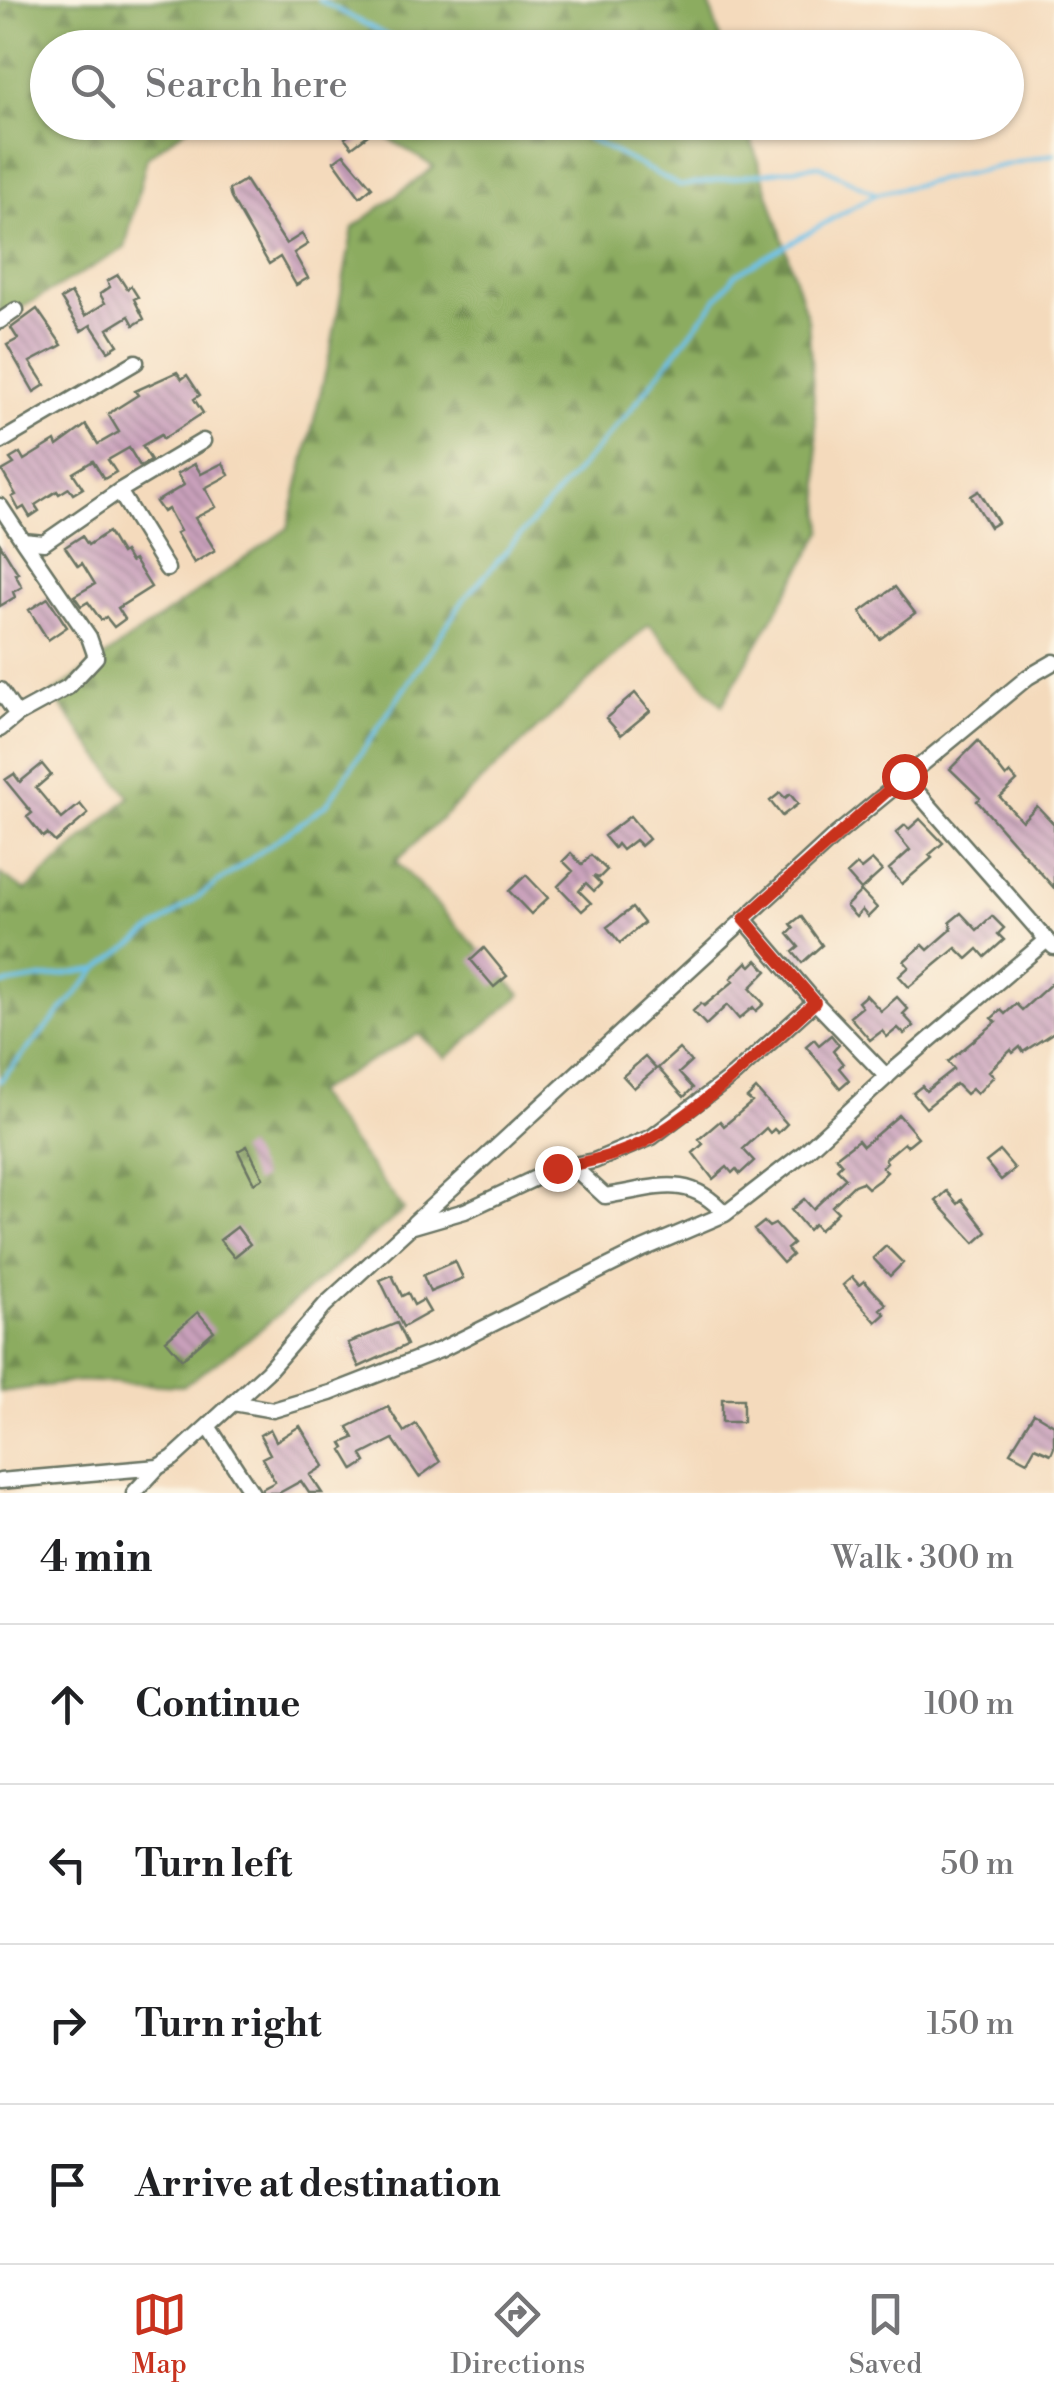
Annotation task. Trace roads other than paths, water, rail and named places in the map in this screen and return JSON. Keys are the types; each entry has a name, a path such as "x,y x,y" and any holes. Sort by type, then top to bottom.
{"street":[{"path":"0,321 16,310"},
{"path":"0,442 136,362"},
{"path":"23,541 44,542 203,441"},
{"path":"119,491 167,569"},
{"path":"0,506 89,637 96,657 68,687 16,715 0,729"},
{"path":"134,1493 158,1467 267,1372 325,1304 744,919 904,776 1028,677 1054,662"},
{"path":"0,690 16,715"},
{"path":"233,1403 273,1410 330,1393 440,1350 643,1249 725,1214 805,1152 887,1077 1051,944 904,776"},
{"path":"744,919 815,1002 887,1077"},
{"path":"410,1227 465,1210 557,1168 594,1161 652,1138 734,1075 815,1002"},
{"path":"557,1168 580,1173 605,1196 681,1186 697,1189 725,1214"},
{"path":"208,1426 252,1493"},
{"path":"0,1481 158,1467"}],"waterway":[{"path":"319,0 376,30"},
{"path":"591,140 680,186 818,165 876,194"},
{"path":"0,1081 98,969 327,804 465,598 629,412 736,274 876,194 1054,154"},
{"path":"0,985 98,969"}]}
